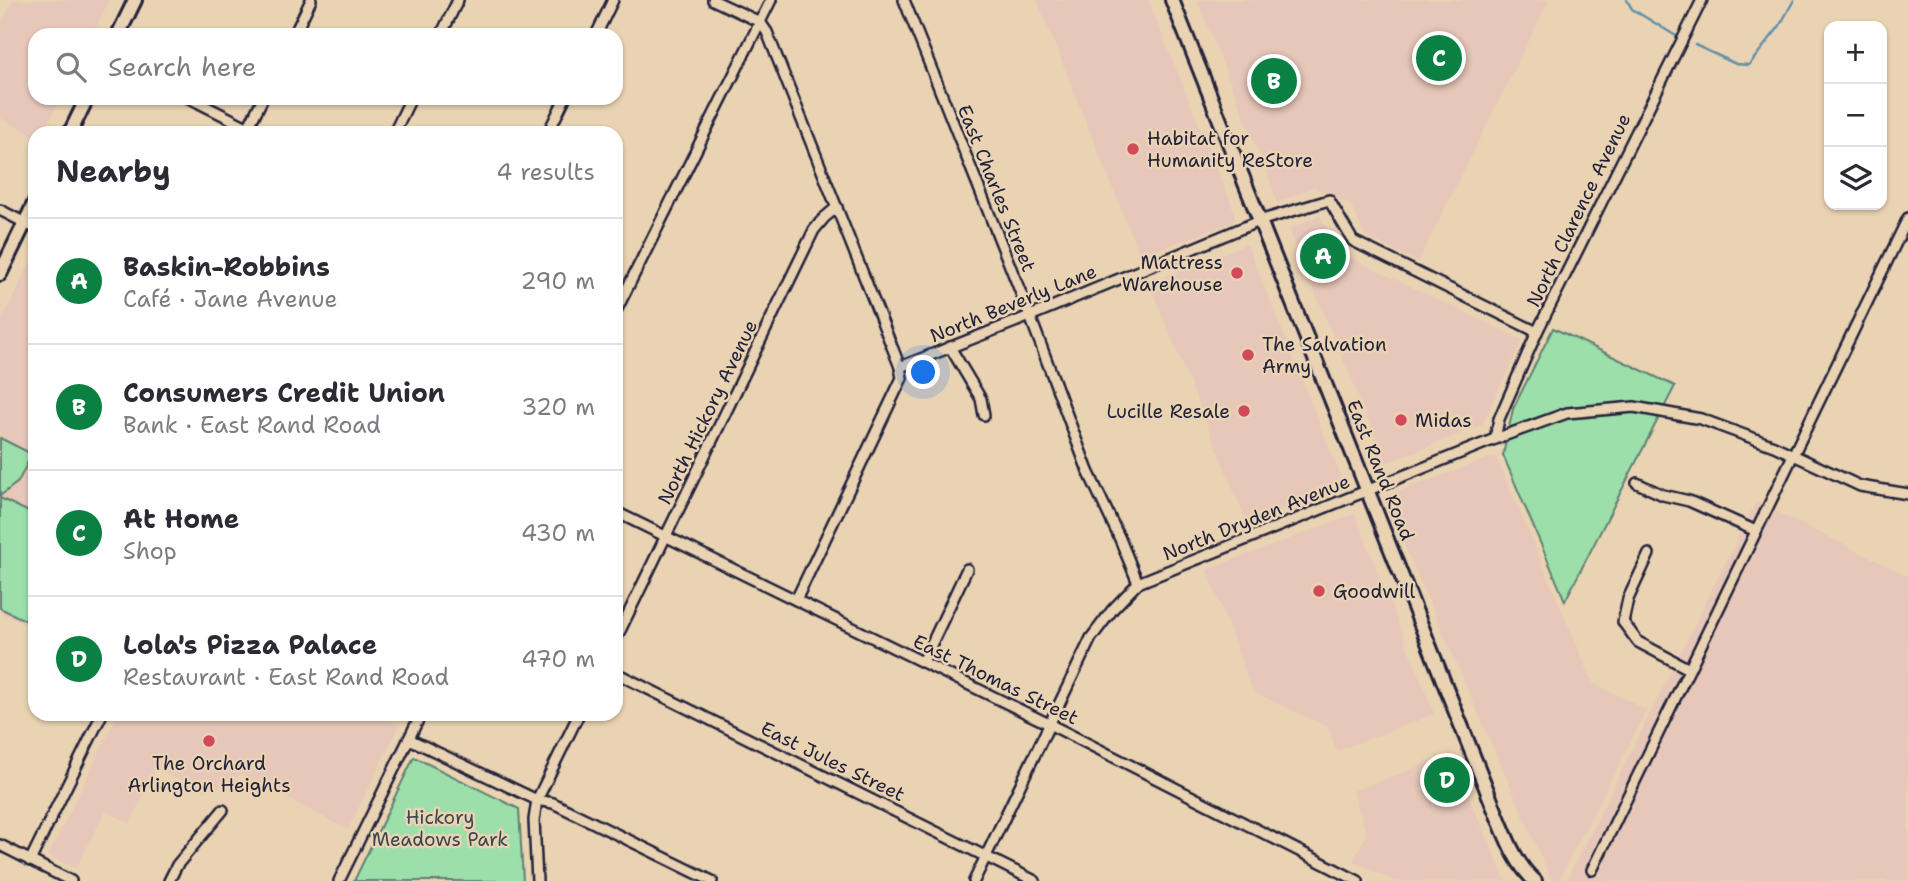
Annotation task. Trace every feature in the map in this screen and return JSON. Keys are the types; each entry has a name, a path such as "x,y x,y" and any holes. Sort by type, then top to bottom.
{"main road":[{"path":"121,28 135,0"},
{"name":"East Rand Road","path":"1172,0 1494,808 1529,879"},
{"path":"73,126 84,105"},
{"path":"0,274 28,228"}],"street":[{"path":"297,28 311,0"},
{"path":"444,28 458,0"},
{"path":"599,28 613,0"},
{"path":"713,0 760,22 766,32 900,367 902,378 796,600"},
{"path":"623,296 771,0"},
{"name":"East Charles Street","path":"904,0 1030,316 1088,471 1138,583"},
{"name":"North Clarence Avenue","path":"1495,439 1499,419 1537,331 1702,0"},
{"path":"204,105 244,126"},
{"path":"249,126 260,105"},
{"path":"397,126 408,105"},
{"path":"551,126 562,105"},
{"name":"North Beverly Lane","path":"900,367 1259,222 1329,200 1353,241 1537,331"},
{"name":"North Hickory Avenue","path":"623,625 814,230 837,207"},
{"path":"0,210 28,224"},
{"path":"1592,870 1908,218"},
{"path":"950,347 981,399 984,415"},
{"name":"North Dryden Avenue","path":"974,881 1091,638 1113,609 1138,583 1495,439 1567,413 1634,407 1701,419 1792,455 1860,486 1908,494"},
{"path":"1637,483 1663,495 1689,501 1756,531"},
{"name":"East Thomas Street","path":"623,516 1049,724 1358,881"},
{"path":"1648,554 1628,599 1623,622 1638,642 1689,668"},
{"path":"923,662 967,569"},
{"name":"East Jules Street","path":"623,676 1035,881"},
{"path":"30,860 99,721"},
{"path":"340,881 418,721"},
{"path":"537,881 534,820 537,800 576,721"},
{"path":"409,739 537,800 553,803 712,881"},
{"path":"169,881 177,865 223,810"},
{"path":"0,845 71,881"}],"shaded area":[{"path":"13,0 109,0 95,28 28,28 28,105 57,105 47,126 28,126 28,132 0,118 0,27"},
{"path":"1037,0 1148,0 1235,213 1234,222 1140,256"},
{"path":"1197,0 1549,0 1418,262 1365,236 1351,205 1314,187 1277,203"},
{"path":"1319,216 1336,245 1347,256 1522,340 1482,425 1386,463 1289,229"},
{"path":"1247,244 1344,484 1248,525 1149,283"},
{"path":"28,267 28,626 0,612 0,324"},
{"path":"1496,456 1593,683 1647,710 1558,881 1552,881 1383,497"},
{"path":"1756,502 1908,576 1908,881 1566,881"},
{"path":"1355,514 1434,714 1337,751 1328,727 1253,692 1207,570"},
{"path":"115,721 391,721 399,725 348,830 241,774 224,786 205,791 156,769 130,823 106,811 76,868 48,856"},
{"path":"1450,755 1506,881 1394,881 1353,861 1367,834 1353,791"}],"green space":[{"path":"1553,328 1675,386 1565,601 1503,455 1513,409"},
{"path":"0,438 28,452 28,462 18,482 0,496"},
{"path":"0,498 28,512 28,622 0,608"},
{"name":"Hickory Meadows Park","path":"414,757 519,809 523,881 354,881"}],"waterway":[{"path":"1627,0 1632,9 1676,36"},
{"path":"1695,45 1736,64 1749,65 1779,27 1794,0"}],"place":[{"name":"At Home","path":"1439,58"},
{"name":"Consumers Credit Union","path":"1274,81"},
{"name":"Habitat for Humanity ReStore","path":"1133,149"},
{"name":"Baskin-Robbins","path":"1323,256"},
{"name":"Mattress Warehouse","path":"1237,273"},
{"name":"The Salvation Army","path":"1248,355"},
{"name":"Lucille Resale","path":"1244,411"},
{"name":"Midas","path":"1401,420"},
{"name":"Goodwill","path":"1319,591"},
{"name":"The Orchard Arlington Heights","path":"209,741"},
{"name":"Lola's Pizza Palace","path":"1447,780"}]}
